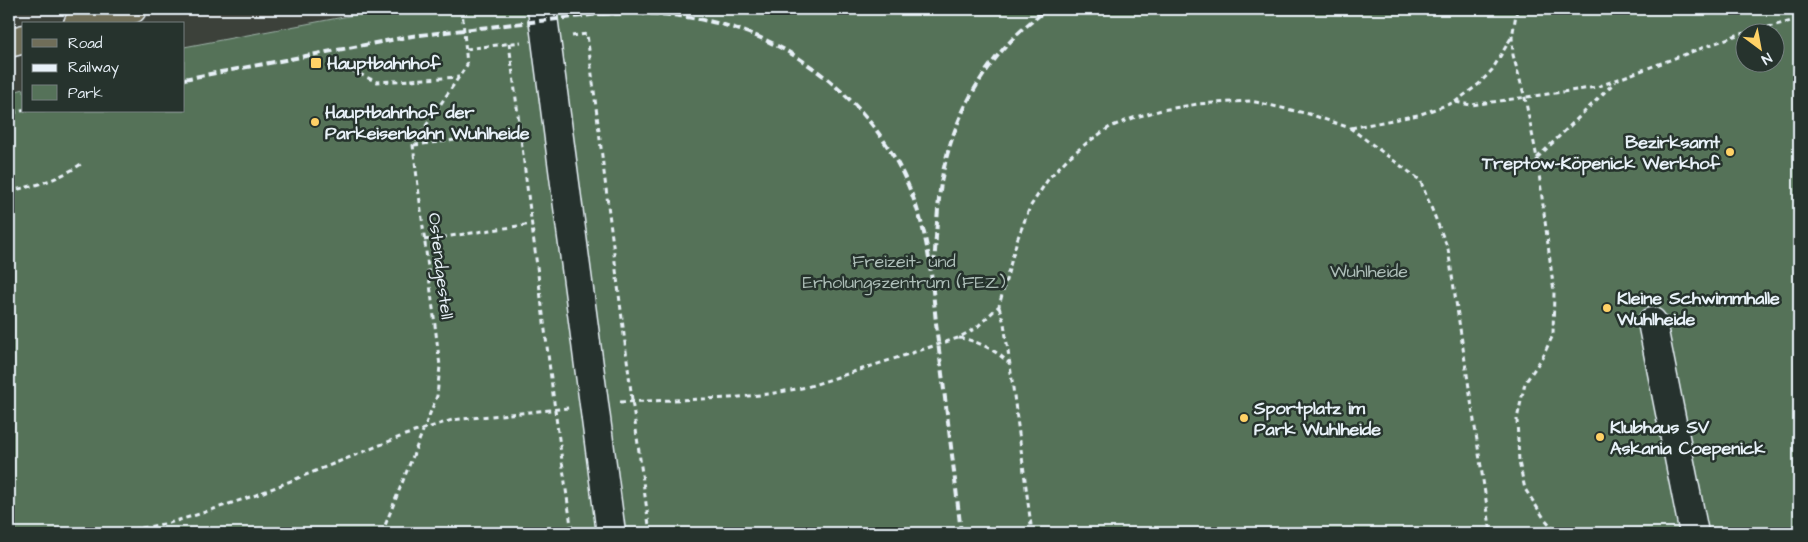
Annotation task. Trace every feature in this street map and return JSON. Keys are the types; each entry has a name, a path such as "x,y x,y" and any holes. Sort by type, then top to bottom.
{"main road":[{"path":"85,22 132,9"},
{"path":"9,43 22,40"}],"lane":[{"path":"542,9 611,533"},
{"path":"1652,322 1694,533"}],"path":[{"path":"413,145 467,65 462,9"},
{"path":"1517,9 1512,37 1513,55 1525,98 1537,158 1554,292 1553,335 1542,358 1525,382 1517,419 1519,462 1525,489 1544,518 1557,533"},
{"path":"1455,102 1471,105 1597,88 1737,35 1799,19"},
{"path":"466,49 587,34 650,533"},
{"path":"1350,128 1418,115 1455,102 1479,84 1492,70 1512,37"},
{"path":"510,43 572,533"},
{"path":"351,70 377,82 460,77"},
{"path":"1537,158 1615,82"},
{"path":"1032,533 1010,365 1004,324 999,306 1016,240 1030,207 1049,178 1068,158 1110,127 1162,110 1198,104 1251,101 1309,114 1350,128 1420,180 1448,249 1491,533"},
{"path":"413,145 521,132"},
{"name":"Ostendgestell","path":"382,533 436,396 440,366 413,145"},
{"path":"9,191 54,180 81,164"},
{"path":"424,240 532,224"},
{"path":"594,405 632,400 730,398 808,387 958,338 976,328 999,306"},
{"path":"958,338 971,339 1002,356 1010,365"},
{"path":"115,533 169,523 256,495 405,435 452,420 555,410"}],"green space":[{"name":"Freizeit- und Erholungszentrum (FEZ)","path":"386,9 1799,9 1799,533 9,533 9,93 22,90 22,112 185,112 185,47"}],"railway":[{"path":"934,265 939,199 945,163 963,112 975,88 990,65 1007,45 1048,9"},
{"path":"185,79 412,36 608,13"},
{"path":"602,14 638,13 673,15 738,29 769,42 798,58 826,78 864,115 892,153 913,197 926,244 961,533"},
{"path":"9,113 22,110"}],"place":[{"name":"Hauptbahnhof","path":"316,63"},
{"name":"Hauptbahnhof der Parkeisenbahn Wuhlheide","path":"315,122"},
{"name":"Bezirksamt Treptow-Köpenick Werkhof","path":"1730,152"},
{"name":"Kleine Schwimmhalle Wuhlheide","path":"1607,308"},
{"name":"Sportplatz im Park Wuhlheide","path":"1244,418"},
{"name":"Klubhaus SV Askania Coepenick","path":"1600,437"}],"park label":[{"name":"Wuhlheide","path":"1369,271"}]}
